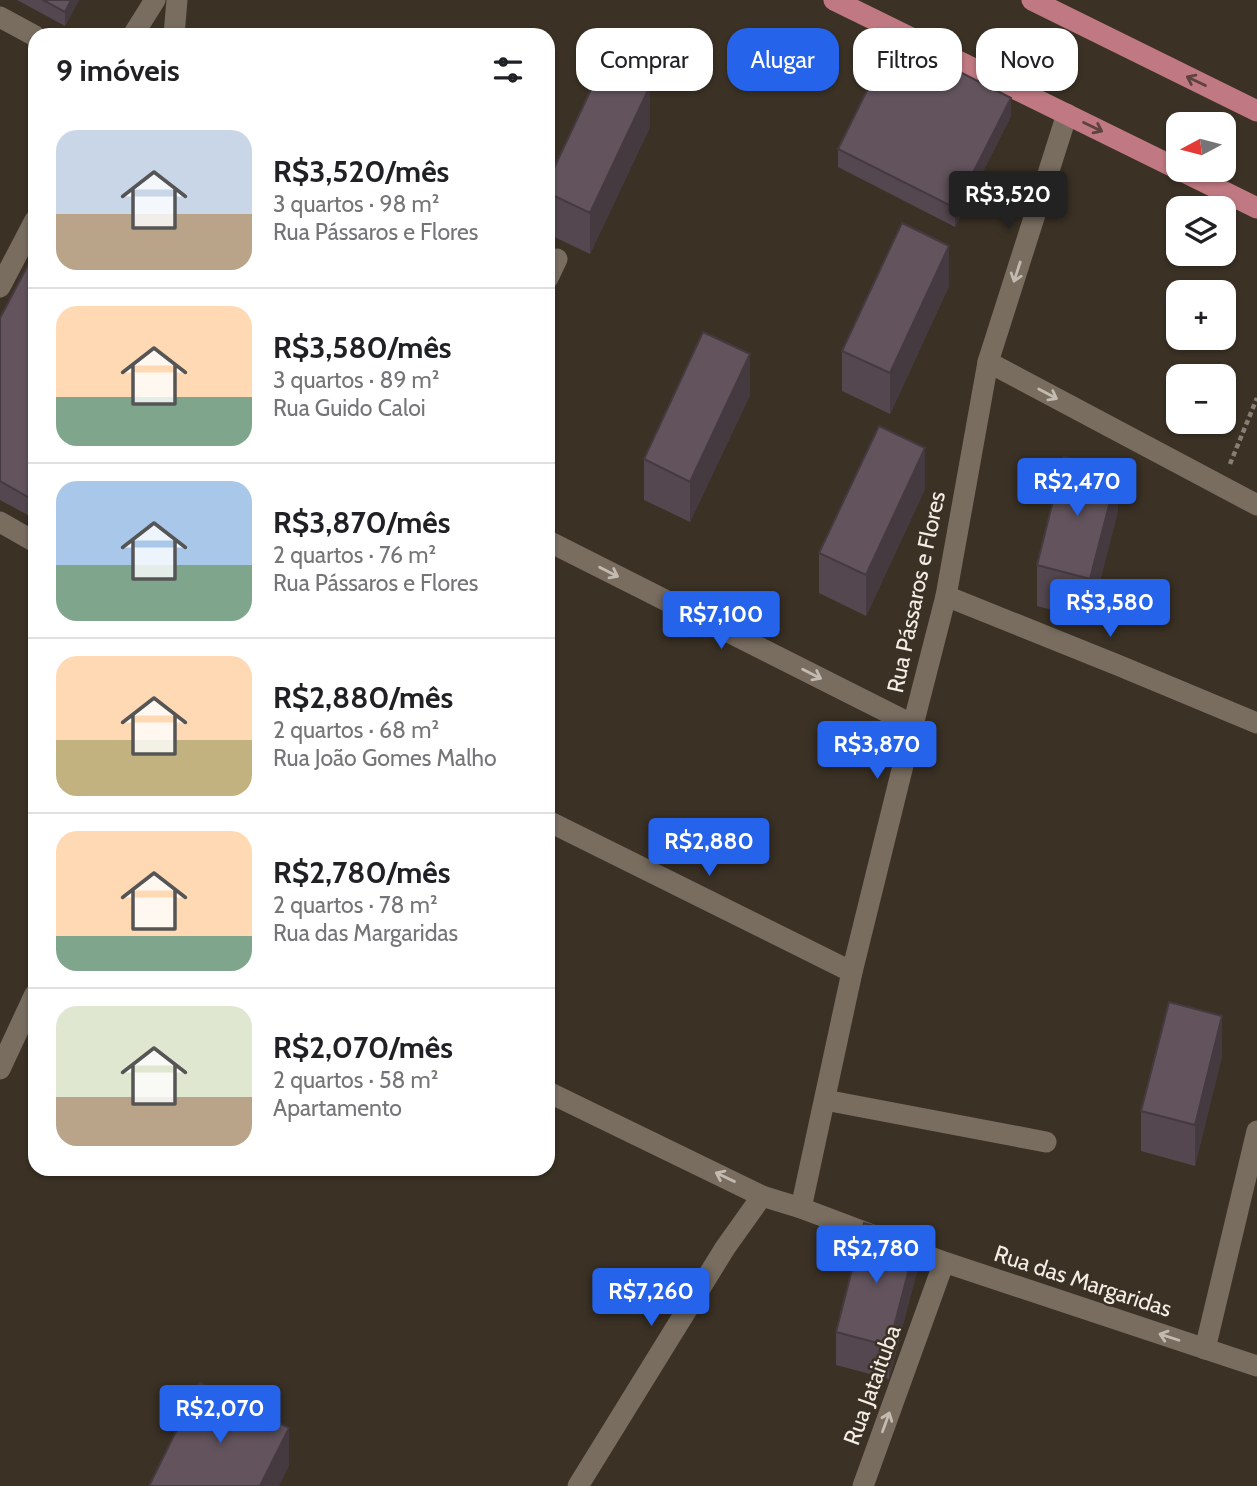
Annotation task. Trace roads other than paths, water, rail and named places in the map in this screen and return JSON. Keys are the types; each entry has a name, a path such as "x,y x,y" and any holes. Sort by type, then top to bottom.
{"main road":[{"path":"834,0 1166,163"},
{"path":"1032,0 1257,111"},
{"path":"1205,182 1257,208"}],"street":[{"path":"137,28 155,0"},
{"path":"175,28 177,0"},
{"path":"0,17 28,32"},
{"name":"Rua Pássaros e Flores","path":"801,1208 852,972 946,596 988,362 1067,114"},
{"path":"0,287 28,233"},
{"path":"988,362 1257,505"},
{"path":"0,522 28,538"},
{"path":"555,545 913,724"},
{"path":"946,596 1257,723"},
{"path":"555,824 852,972"},
{"path":"0,1069 28,1009"},
{"name":"Rua das Margaridas","path":"555,1094 762,1196 944,1262 1257,1366"},
{"path":"825,1100 1046,1142"},
{"path":"1205,1349 1257,1131"},
{"path":"578,1486 725,1248 762,1196"},
{"name":"Rua Jataituba","path":"863,1486 944,1262"}]}
